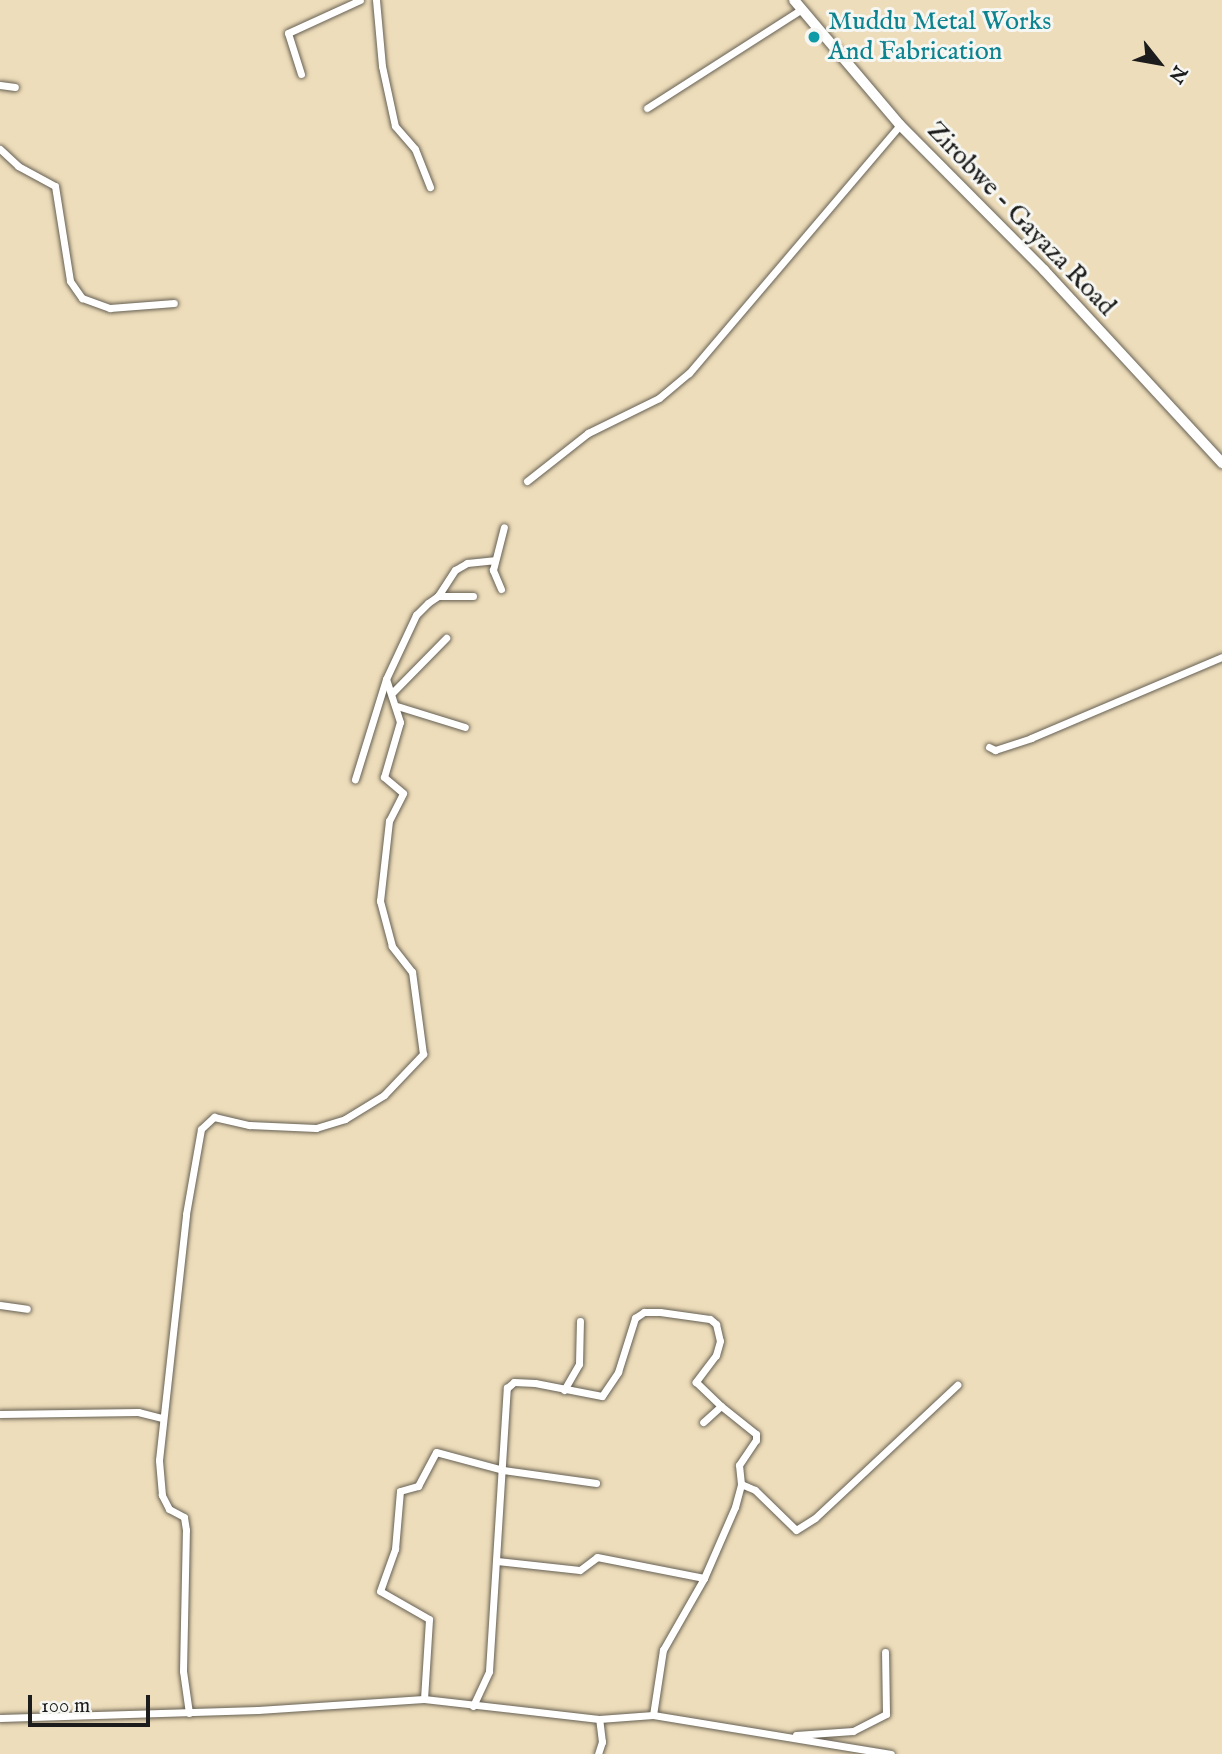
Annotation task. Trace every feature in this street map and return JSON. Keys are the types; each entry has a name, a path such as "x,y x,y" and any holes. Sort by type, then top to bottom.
{"street":[{"path":"301,74 288,33 360,0"},
{"path":"376,0 382,66 395,126 415,149 430,187"},
{"name":"Zirobwe - Gayaza Road","path":"794,0 900,125 1044,270 1222,463"},
{"path":"647,108 802,9"},
{"path":"0,85 15,87"},
{"path":"527,481 588,433 659,398 689,373 900,125"},
{"path":"0,149 18,166 55,186 70,281 82,298 110,308 174,303"},
{"path":"501,589 494,560 503,527"},
{"path":"355,779 386,679 416,615 438,596 455,570 467,563 494,560"},
{"path":"438,596 474,596"},
{"path":"393,692 446,638"},
{"path":"989,747 995,750 1031,738 1222,657"},
{"path":"189,1713 183,1671 187,1530 184,1517 169,1509 162,1495 162,1418 172,1365 186,1214 206,1121 214,1117 249,1125 316,1128 335,1122 384,1095 423,1054 412,972 389,938 380,901 389,821 403,793 384,778 400,722 393,692 386,679"},
{"path":"397,706 466,727"},
{"path":"0,1305 27,1309"},
{"path":"473,1706 489,1671 507,1388 514,1382 535,1383 602,1396 618,1372 635,1318 644,1312 660,1312 716,1324 720,1341 716,1355 696,1382 756,1434 738,1465 741,1484 704,1578 663,1650 653,1715"},
{"path":"564,1390 579,1364 580,1321"},
{"path":"741,1484 755,1490 796,1531 957,1385"},
{"path":"702,1422 721,1406"},
{"path":"0,1414 138,1412 162,1418"},
{"path":"424,1699 429,1619 380,1591 395,1549 400,1491 418,1486 436,1452 503,1470 596,1483"},
{"path":"497,1561 580,1570 597,1557 704,1578"},
{"path":"792,1736 853,1731 886,1714 885,1652"},
{"path":"0,1718 189,1713 424,1699 599,1719 653,1715 891,1754"},
{"path":"598,1754 602,1742 599,1719"}],"place":[{"name":"Muddu Metal Works And Fabrication","path":"814,37"}]}
